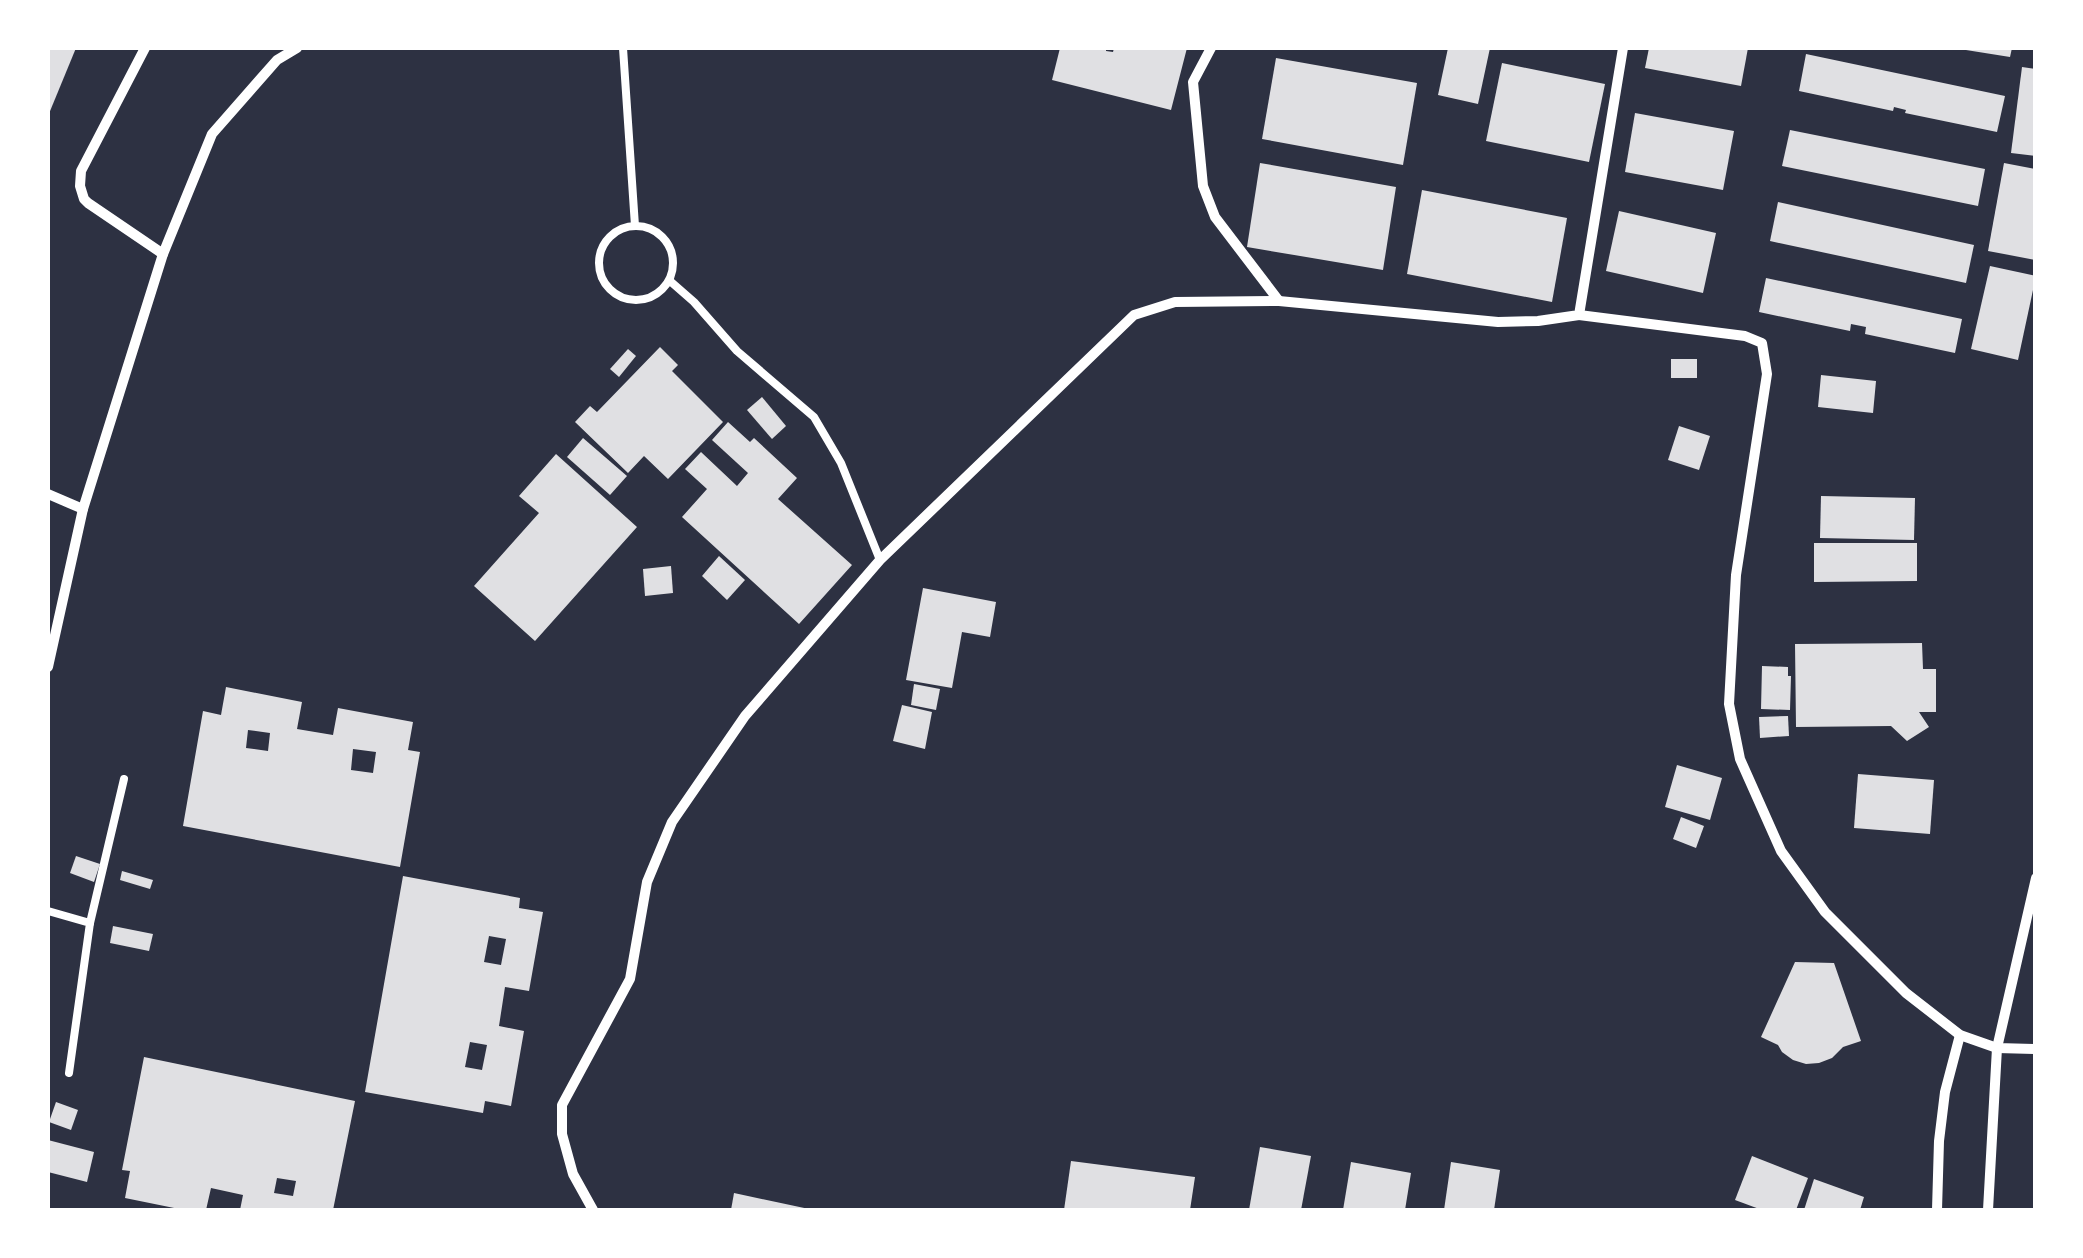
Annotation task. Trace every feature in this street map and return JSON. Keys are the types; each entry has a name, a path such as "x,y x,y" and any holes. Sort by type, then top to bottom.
{"street":[{"path":"144,48 84,162 80,186 88,203 162,254"},
{"path":"48,667 84,509 162,254 212,134 277,60 297,48"},
{"path":"1211,48 1193,82 1203,186 1214,217 1279,301"},
{"path":"1579,315 1623,48"},
{"path":"593,1210 572,1174 562,1134 562,1105 630,978 647,882 672,822 746,716 880,560 1134,314 1174,302 1279,301 1498,322 1579,315 1745,336 1762,343 1767,374 1736,575 1729,704 1740,759 1781,852 1825,912 1906,993 1960,1035 1997,1048 2036,1049"},
{"path":"48,494 84,509"},
{"path":"1988,1210 1997,1048 2036,878"},
{"path":"1937,1210 1938,1141 1960,1035"}],"lane":[{"path":"623,48 635,226"},
{"path":"635,226 660,234 669,244 674,269 662,292 638,301 624,300 613,293 604,283 599,258 611,235 635,226"},
{"path":"670,282 694,302 737,352 814,417 841,462 880,560"},
{"path":"69,1073 90,923 124,779"},
{"path":"48,911 90,923"}],"building":[{"path":"48,48 76,48 48,116"},
{"path":"1060,48 1106,48 1113,52 1114,48 1187,48 1171,110 1052,80"},
{"path":"1448,48 1490,48 1478,104 1438,95"},
{"path":"1649,48 1748,48 1741,86 1645,68"},
{"path":"1966,48 2012,48 2010,57"},
{"path":"1806,54 2005,96 1997,132 1905,113 1906,110 1894,107 1893,111 1799,91"},
{"path":"1276,58 1417,83 1403,165 1262,139"},
{"path":"1502,63 1605,84 1589,162 1486,141"},
{"path":"2022,67 2036,69 2036,156 2011,153"},
{"path":"1635,113 1734,131 1723,190 1625,172"},
{"path":"1790,130 1985,169 1978,206 1782,166"},
{"path":"1260,163 1396,187 1383,270 1247,247"},
{"path":"2004,163 2036,169 2036,260 1988,251"},
{"path":"1422,190 1567,218 1552,302 1407,274"},
{"path":"1778,202 1974,245 1966,283 1770,241"},
{"path":"1619,211 1716,233 1703,293 1606,271"},
{"path":"1990,266 2036,276 2018,360 1971,349"},
{"path":"1766,278 1962,319 1955,353 1865,334 1866,327 1851,324 1850,331 1759,312"},
{"path":"660,347 678,365 672,371 723,422 668,479 644,456 628,473 575,422 590,406 597,412"},
{"path":"628,349 636,356 619,377 610,369"},
{"path":"1671,359 1697,359 1697,378 1671,378"},
{"path":"1821,375 1876,381 1873,413 1818,407"},
{"path":"762,397 786,426 772,439 747,410"},
{"path":"728,422 750,442 754,438 797,478 778,499 852,565 799,624 682,517 707,489 685,469 701,452 737,486 748,473 712,440"},
{"path":"1679,426 1710,436 1699,470 1668,460"},
{"path":"583,438 627,476 610,495 567,457"},
{"path":"556,454 637,527 535,641 474,586 539,513 519,496"},
{"path":"1821,496 1915,498 1914,540 1820,538"},
{"path":"1814,543 1917,543 1917,581 1814,582"},
{"path":"719,556 745,580 727,600 702,576"},
{"path":"671,566 673,593 645,596 643,569"},
{"path":"923,588 996,602 990,637 962,632 952,688 906,680"},
{"path":"1922,643 1923,669 1936,669 1936,712 1919,712 1929,727 1907,741 1891,726 1796,727 1795,644"},
{"path":"1762,666 1788,667 1790,710 1761,709"},
{"path":"914,684 940,689 936,710 911,705"},
{"path":"226,687 302,702 297,729 333,735 338,708 413,722 408,750 420,752 400,867 183,826 203,711 221,715","holes":["248,730 270,733 268,751 246,748","353,749 376,752 373,773 351,770"]},
{"path":"902,705 932,712 925,749 893,741"},
{"path":"1788,716 1789,736 1760,738 1759,717"},
{"path":"1677,765 1722,778 1710,820 1665,807"},
{"path":"1858,774 1934,780 1930,834 1854,828"},
{"path":"1681,817 1704,826 1696,848 1673,839"},
{"path":"76,856 100,864 94,882 70,873"},
{"path":"122,871 153,880 150,889 120,880"},
{"path":"403,876 520,898 519,908 543,912 529,991 505,987 499,1026 524,1031 511,1106 485,1101 483,1113 365,1092","holes":["489,936 506,939 501,965 484,962","470,1042 487,1045 482,1070 465,1067"]},
{"path":"113,926 153,934 149,951 110,943"},
{"path":"1795,962 1834,963 1861,1041 1843,1047 1832,1058 1819,1063 1793,1060 1778,1045 1761,1037"},
{"path":"144,1057 355,1101 333,1210 240,1210 243,1195 211,1188 206,1210 184,1210 125,1198 130,1171 122,1170","holes":["277,1178 296,1181 293,1196 274,1193"]},
{"path":"56,1102 78,1110 71,1130 49,1122"},
{"path":"48,1140 94,1152 87,1182 48,1172"},
{"path":"1260,1147 1311,1156 1301,1210 1249,1210"},
{"path":"1752,1156 1808,1178 1796,1210 1762,1210 1735,1200"},
{"path":"1071,1161 1195,1177 1190,1210 1064,1210"},
{"path":"1351,1162 1411,1173 1405,1210 1343,1210"},
{"path":"1451,1162 1500,1170 1494,1210 1444,1210"},
{"path":"1814,1179 1864,1197 1860,1210 1804,1210"},
{"path":"734,1193 809,1209 809,1210 731,1210"}]}
